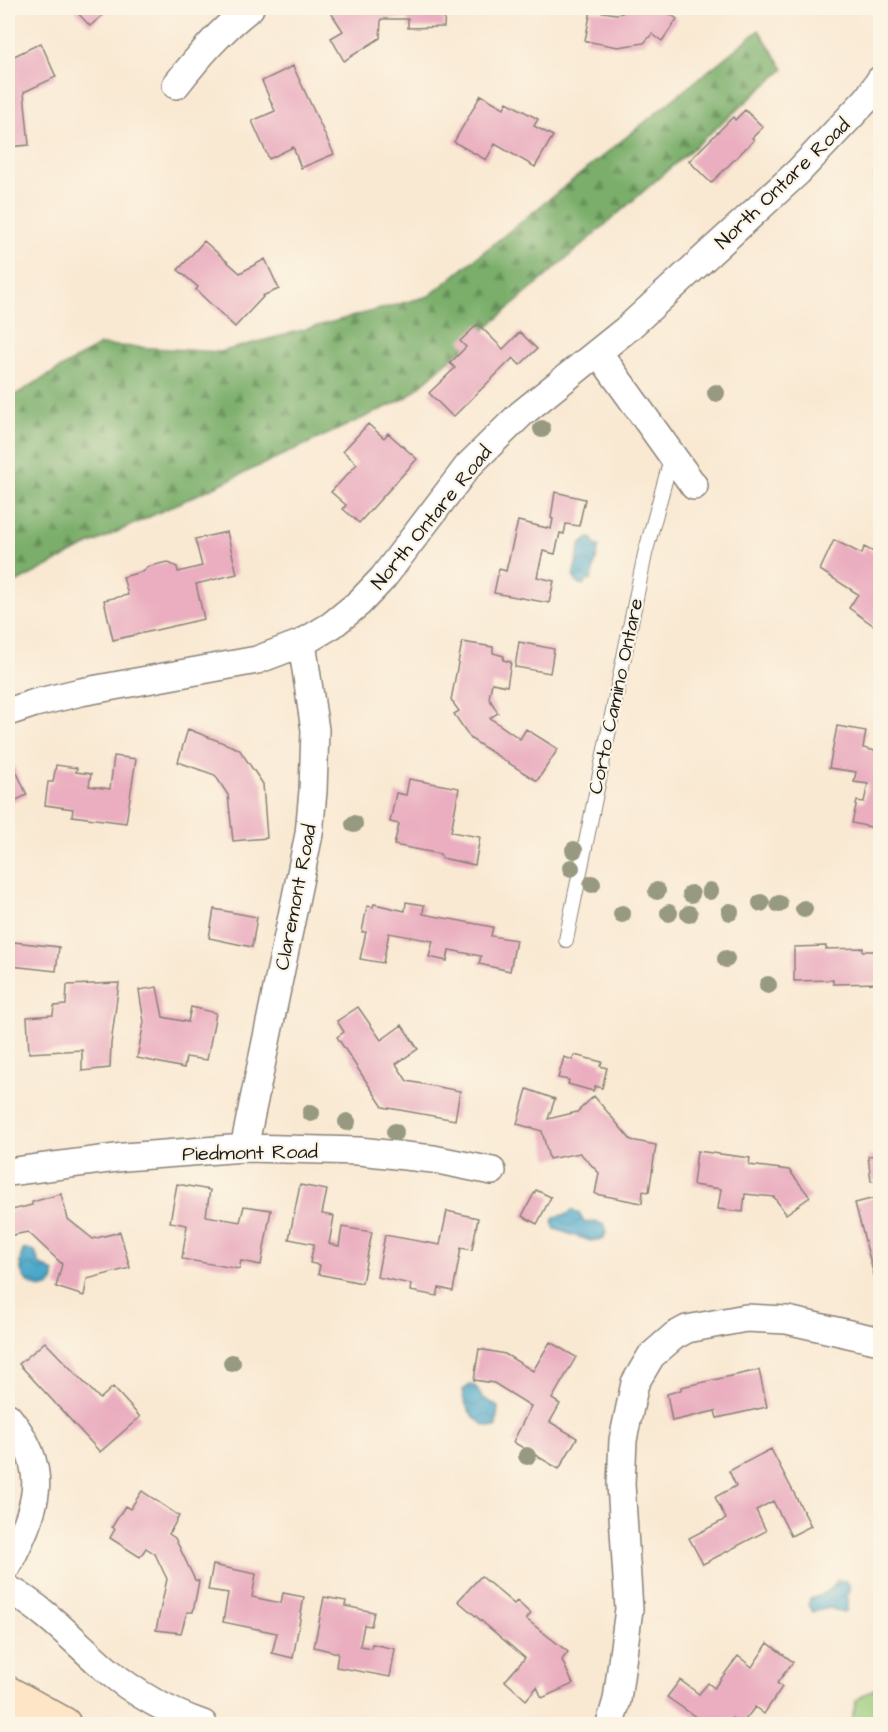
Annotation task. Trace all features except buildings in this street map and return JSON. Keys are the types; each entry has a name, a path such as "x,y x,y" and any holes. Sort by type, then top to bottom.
{"main road":[{"path":"8,1693 64,1725"}],"street":[{"path":"176,85 206,47 232,21 250,8"},
{"name":"North Ontare Road","path":"8,712 81,692 256,660 302,643 332,625 359,603 383,578 468,466 521,414 598,352 798,172 868,98 880,80"},
{"path":"598,352 694,486"},
{"name":"Claremont Road","path":"244,1148 309,834 315,730 302,643"},
{"name":"Piedmont Road","path":"8,1172 124,1157 244,1148 359,1151 433,1159 492,1171"},
{"path":"610,1725 617,1700 628,1609 621,1484 623,1440 635,1383 651,1356 662,1345 687,1329 746,1318 787,1320 880,1341"},
{"path":"8,1417 21,1435 30,1455 36,1485 31,1514 8,1565"},
{"path":"8,1589 21,1596 109,1671 137,1691 156,1704 203,1725"}],"lane":[{"name":"Corto Camino Ontare","path":"566,940 645,554 672,455"}],"green space":[{"path":"759,30 784,69 406,398 80,549 8,587 8,399 100,345 220,352 429,296"},
{"path":"880,1685 880,1724 851,1724 856,1700"}],"water":[{"path":"875,175 880,175 880,224 873,224"},
{"path":"589,538 599,546 591,580 588,579 584,585 578,584 573,576 581,542"},
{"path":"572,1210 579,1213 584,1222 595,1221 604,1225 606,1233 603,1239 590,1241 555,1229 552,1222 554,1217 568,1214"},
{"path":"23,1250 35,1251 39,1264 54,1272 53,1281 49,1287 34,1286 22,1273 20,1263"},
{"path":"470,1385 475,1386 483,1398 498,1407 496,1427 484,1425 468,1410 463,1390"},
{"path":"837,1580 845,1581 850,1586 847,1610 843,1613 830,1608 813,1612 808,1605 810,1599 829,1591"}]}
